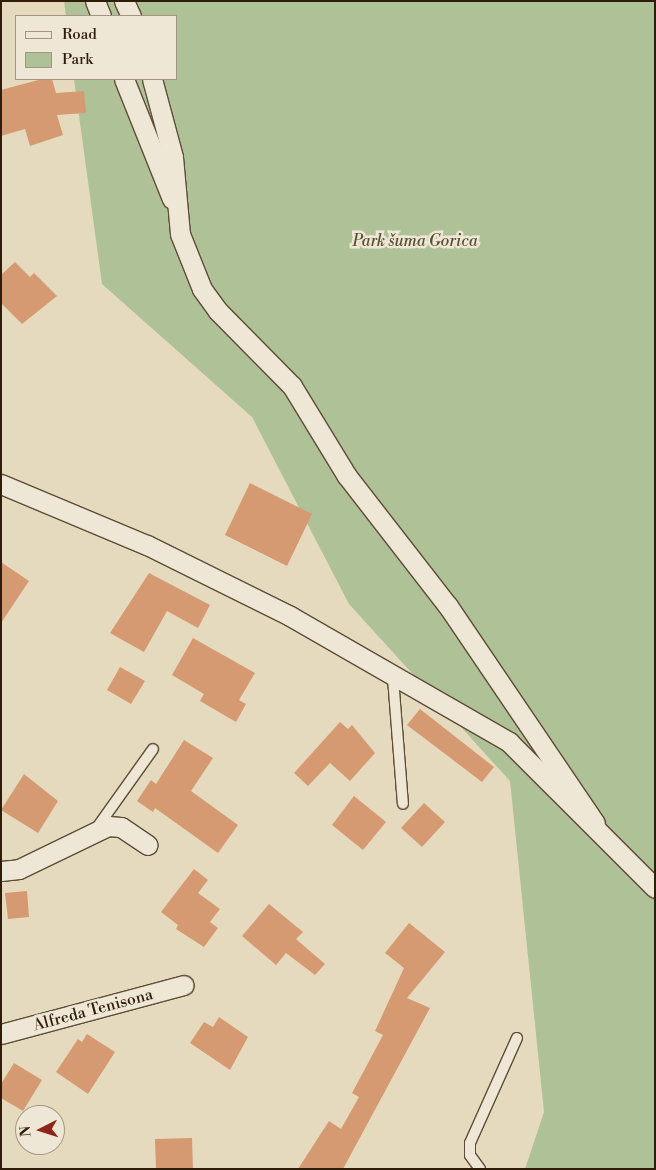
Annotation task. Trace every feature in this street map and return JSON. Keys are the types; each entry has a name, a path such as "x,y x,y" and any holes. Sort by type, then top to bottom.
{"street":[{"path":"95,1 101,15"},
{"path":"124,1 130,15"},
{"path":"124,80 157,168 175,201"},
{"path":"152,80 173,157 175,201 186,255 210,301 292,386 347,476 448,606 595,823"},
{"path":"1,484 228,584 509,742 595,823 655,888"},
{"path":"1,872 38,860 96,830 121,828 148,845"},
{"name":"Alfreda Tenisona","path":"1,1034 184,985"}],"lane":[{"path":"393,678 403,804"},
{"path":"96,830 153,749"},
{"path":"480,1169 470,1154 470,1142 517,1038"}],"green space":[{"name":"Park šuma Gorica","path":"64,1 655,1 655,1169 525,1169 544,1112 510,781 349,604 252,417 102,284 74,80 178,80 178,15 66,15"}],"building":[{"path":"38,80 52,80 56,93 84,91 86,113 57,115 63,135 30,146 25,129 1,136 1,90"},
{"path":"15,262 30,277 34,273 57,296 22,324 1,303 1,275"},
{"path":"250,483 312,514 287,566 225,535"},
{"path":"1,562 29,581 1,623"},
{"path":"149,573 210,605 198,628 167,611 144,652 110,633"},
{"path":"193,638 255,673 239,700 246,704 236,722 200,701 204,694 172,675"},
{"path":"120,667 145,681 131,704 107,690"},
{"path":"420,709 494,767 482,782 407,725"},
{"path":"340,722 348,729 352,725 375,753 350,781 330,763 308,786 294,773"},
{"path":"184,740 213,758 191,791 238,825 218,853 155,808 153,812 137,801 151,780 156,784"},
{"path":"24,774 58,801 38,833 1,810"},
{"path":"354,796 386,822 363,850 332,825"},
{"path":"424,803 445,822 422,847 401,828"},
{"path":"194,869 208,880 198,893 220,909 210,922 218,928 204,947 176,929 178,925 161,912"},
{"path":"27,891 29,917 8,919 5,893"},
{"path":"269,904 303,932 296,939 325,964 315,975 286,953 276,965 242,936"},
{"path":"409,923 445,952 407,998 430,1008 343,1169 298,1169 329,1121 341,1129 359,1097 352,1093 383,1035 375,1031 404,968 385,953"},
{"path":"219,1017 248,1037 230,1070 190,1043 204,1022 213,1027"},
{"path":"87,1034 115,1052 88,1094 56,1072 78,1039 82,1042"},
{"path":"14,1063 42,1080 27,1105 15,1106 1,1098 1,1084"},
{"path":"192,1138 193,1169 156,1169 155,1139"}]}
